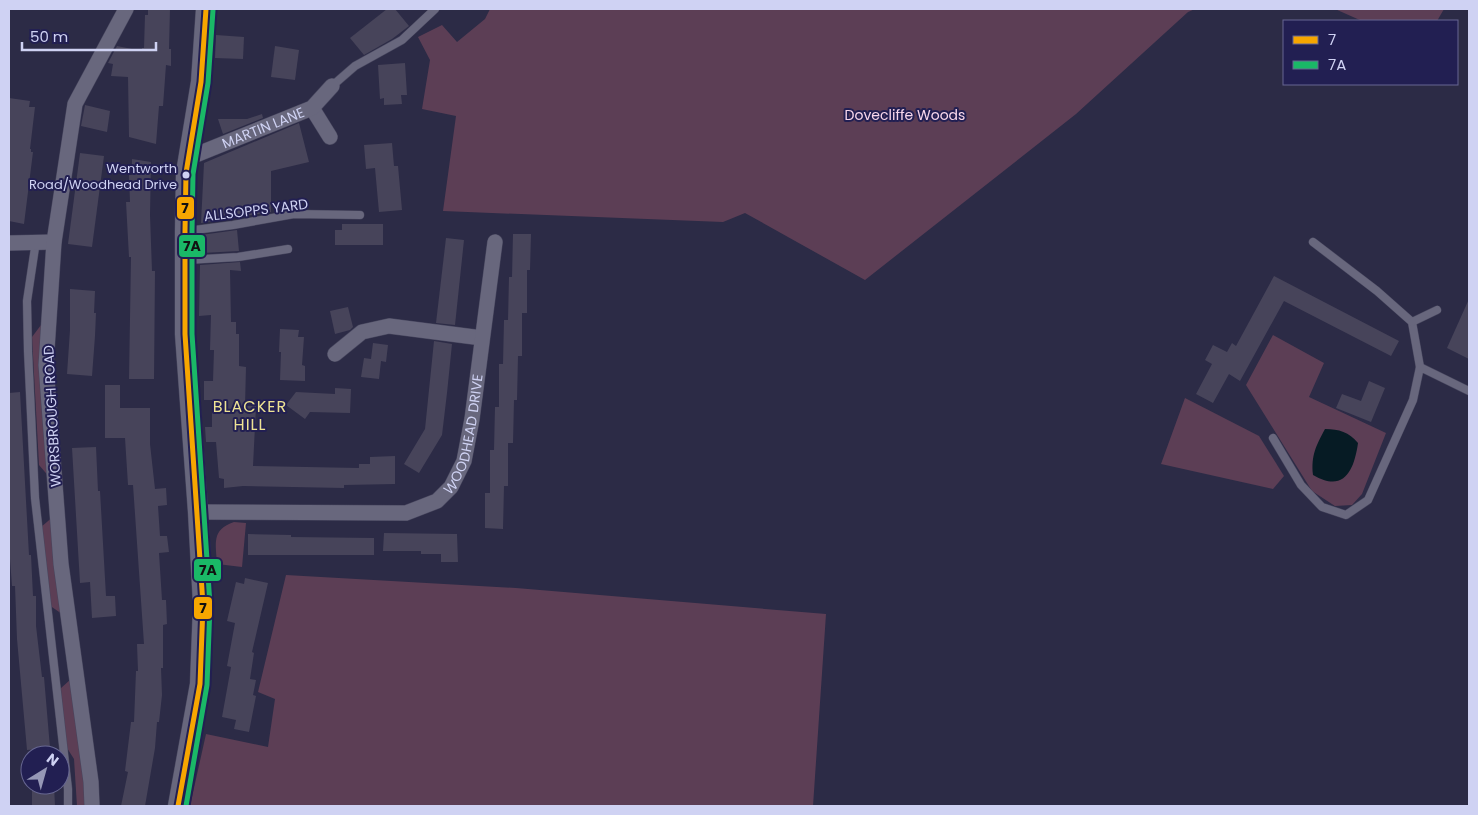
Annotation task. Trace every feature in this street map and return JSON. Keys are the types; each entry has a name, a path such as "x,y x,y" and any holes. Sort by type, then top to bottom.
{"street":[{"name":"WORSBROUGH ROAD","path":"92,806 91,782 61,564 46,365 54,242 75,104 126,9"},
{"path":"178,806 200,684 203,605 186,334 185,232 186,173 201,82 206,9"},
{"name":"MARTIN LANE","path":"188,158 312,108 332,86"},
{"path":"312,108 330,137"},
{"path":"9,243 54,242"},
{"name":"WOODHEAD DRIVE","path":"198,512 406,514 437,501 451,488 464,462 472,419 495,242"},
{"path":"335,354 362,332 389,326 482,338"}],"lane":[{"path":"332,86 355,66 402,40 435,9"},
{"name":"ALLSOPPS YARD","path":"185,232 294,214 360,215"},
{"name":"WORSBROUGH ROAD","path":"36,241 27,301 35,498 68,789 68,806"},
{"path":"1273,438 1301,485 1322,507 1346,515 1368,500 1413,400 1420,367 1416,335 1412,322 1378,291 1313,242"},
{"path":"185,260 238,257 288,249"},
{"path":"1412,322 1437,310"},
{"path":"1420,367 1469,391"}],"green space":[{"name":"Dovecliffe Woods","path":"490,9 1195,9 1188,12 1076,114 865,280 745,213 723,222 443,211 456,116 422,109 430,60 418,37 442,25 457,42 485,19"},
{"path":"1335,9 1444,9 1438,20 1360,20"},
{"path":"41,325 51,479 39,465 32,337"},
{"path":"1273,335 1324,363 1309,397 1386,433 1362,494 1352,505 1335,506 1312,491 1246,385"},
{"path":"1185,398 1259,436 1284,476 1273,489 1161,464"},
{"path":"54,516 62,614 49,605 41,527"},
{"path":"234,522 246,523 242,567 217,564 216,544 218,533"},
{"path":"286,575 516,588 826,614 813,806 190,806 206,734 268,747 275,699 258,692"},
{"path":"71,679 87,806 77,806 74,759 70,753 70,745 67,745 60,689"}],"water":[{"path":"1325,429 1343,432 1351,436 1358,443 1354,462 1350,470 1346,476 1333,482 1313,475 1315,451"}],"building":[{"path":"148,9 170,9 169,49 171,49 171,66 166,65 163,106 159,106 156,144 129,137 128,77 111,76 113,64 108,63 117,46 142,51 142,48 144,48 145,15 148,15"},
{"path":"387,9 395,9 409,26 392,39 364,55 350,38"},
{"path":"216,35 244,37 243,59 215,58"},
{"path":"275,46 299,50 295,80 271,77"},
{"path":"405,63 407,95 401,95 402,104 384,105 384,98 380,99 378,65"},
{"path":"9,98 30,101 29,107 35,107 30,149 33,152 24,224 9,221"},
{"path":"85,105 110,111 107,132 81,126"},
{"path":"262,114 263,118 223,134 218,119 247,119"},
{"path":"299,123 309,162 271,171 271,212 201,223 204,163"},
{"path":"392,143 394,166 398,166 402,210 379,212 375,168 366,169 364,145"},
{"path":"80,153 104,156 92,247 68,244"},
{"path":"132,159 151,162 152,271 155,271 154,379 129,379 131,257 129,257 126,202 130,202 129,175 132,175"},
{"path":"342,224 383,224 383,245 335,245 335,230 342,230"},
{"path":"237,230 239,251 202,253 201,235"},
{"path":"513,234 531,234 530,270 527,270 527,313 522,313 522,356 518,356 517,400 514,400 513,443 508,443 508,486 504,486 503,529 485,528 485,493 490,493 490,450 494,450 495,407 499,407 499,364 503,364 504,320 508,320"},
{"path":"446,238 464,240 455,325 436,323"},
{"path":"240,262 241,271 230,270 231,322 236,322 236,334 239,334 239,366 246,367 245,406 256,406 253,466 359,468 359,464 370,464 370,457 395,456 395,484 344,485 344,488 243,486 224,488 224,479 219,478 216,442 206,442 205,427 212,427 212,400 204,400 204,381 213,381 214,350 210,350 211,315 199,316 200,265"},
{"path":"1274,276 1399,341 1391,356 1284,301 1240,381 1229,374 1213,403 1196,394 1212,364 1205,360 1213,345 1227,352 1232,343 1236,346"},
{"path":"70,289 95,291 94,313 96,313 92,376 67,374"},
{"path":"1469,299 1469,359 1447,348"},
{"path":"348,307 353,327 350,330 335,334 330,311"},
{"path":"280,329 299,330 298,337 304,337 302,365 305,366 305,381 280,380"},
{"path":"434,341 452,344 447,393 442,435 419,473 404,464 425,429"},
{"path":"373,343 388,345 386,362 381,361 379,379 361,377 364,358 371,359"},
{"path":"1369,381 1385,388 1371,422 1336,408 1342,394 1361,401"},
{"path":"105,385 120,385 120,408 150,408 150,444 155,489 166,488 167,505 158,506 160,536 167,536 169,552 159,553 162,600 166,600 167,624 163,625 162,695 145,806 121,806 128,772 125,771 131,722 134,722 136,671 138,671 137,644 144,644 133,485 128,485 125,438 105,438"},
{"path":"335,388 351,389 350,413 310,412 305,419 286,405 296,392 335,394"},
{"path":"20,392 29,555 31,555 33,596 36,596 36,626 42,677 44,677 50,745 27,745 17,639 15,586 12,586 9,546 9,393"},
{"path":"96,447 106,596 115,596 116,616 92,618 90,582 80,583 72,448"},
{"path":"384,533 457,534 458,562 441,562 441,554 421,554 421,551 383,551"},
{"path":"248,534 291,535 291,537 374,538 374,555 248,555"},
{"path":"245,578 268,583 252,652 254,653 250,679 256,680 253,695 256,696 249,732 234,729 236,720 222,717 231,667 227,666 235,623 227,621 236,582 244,584"},
{"path":"32,795 54,795 55,806 32,806"}],"transit line":[{"name":"7","path":"178,806 200,684 203,605 185,334 185,231 186,173 201,82 206,9"},
{"name":"7A","path":"186,806 207,685 210,605 192,334 192,231 193,174 208,83 213,10"}],"place":[{"name":"Wentworth Road/Woodhead Drive","path":"186,175"}],"district":[{"name":"BLACKER HILL","path":"250,415"}]}
